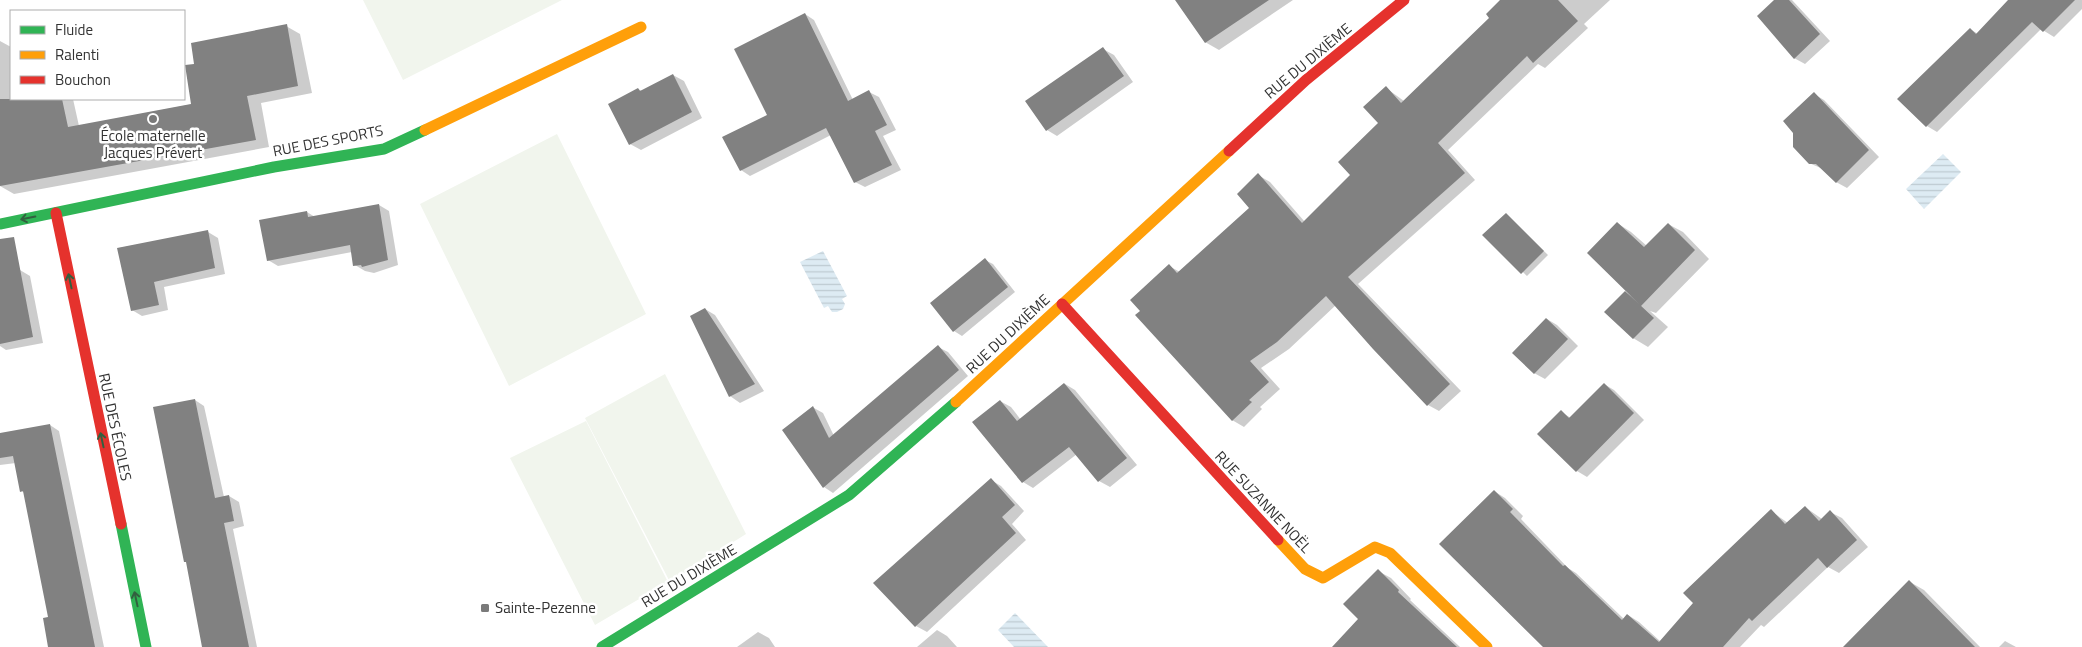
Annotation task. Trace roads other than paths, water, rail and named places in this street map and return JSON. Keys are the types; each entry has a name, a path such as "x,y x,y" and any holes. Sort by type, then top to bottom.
{"street":[{"name":"RUE DU DIXIÈME","path":"602,647 808,522 849,495 928,428 1306,80 1404,0"},
{"name":"RUE DES SPORTS","path":"0,224 274,167 384,149 641,27"},
{"name":"RUE DES ÉCOLES","path":"56,213 146,647"},
{"name":"RUE SUZANNE NOËL","path":"1062,304 1305,570 1323,578 1339,572 1362,552 1374,547 1390,553 1488,647"}],"place":[{"name":"École maternelle Jacques Prévert","path":"153,119"},
{"name":"Sainte-Pezenne","path":"485,608"}]}
